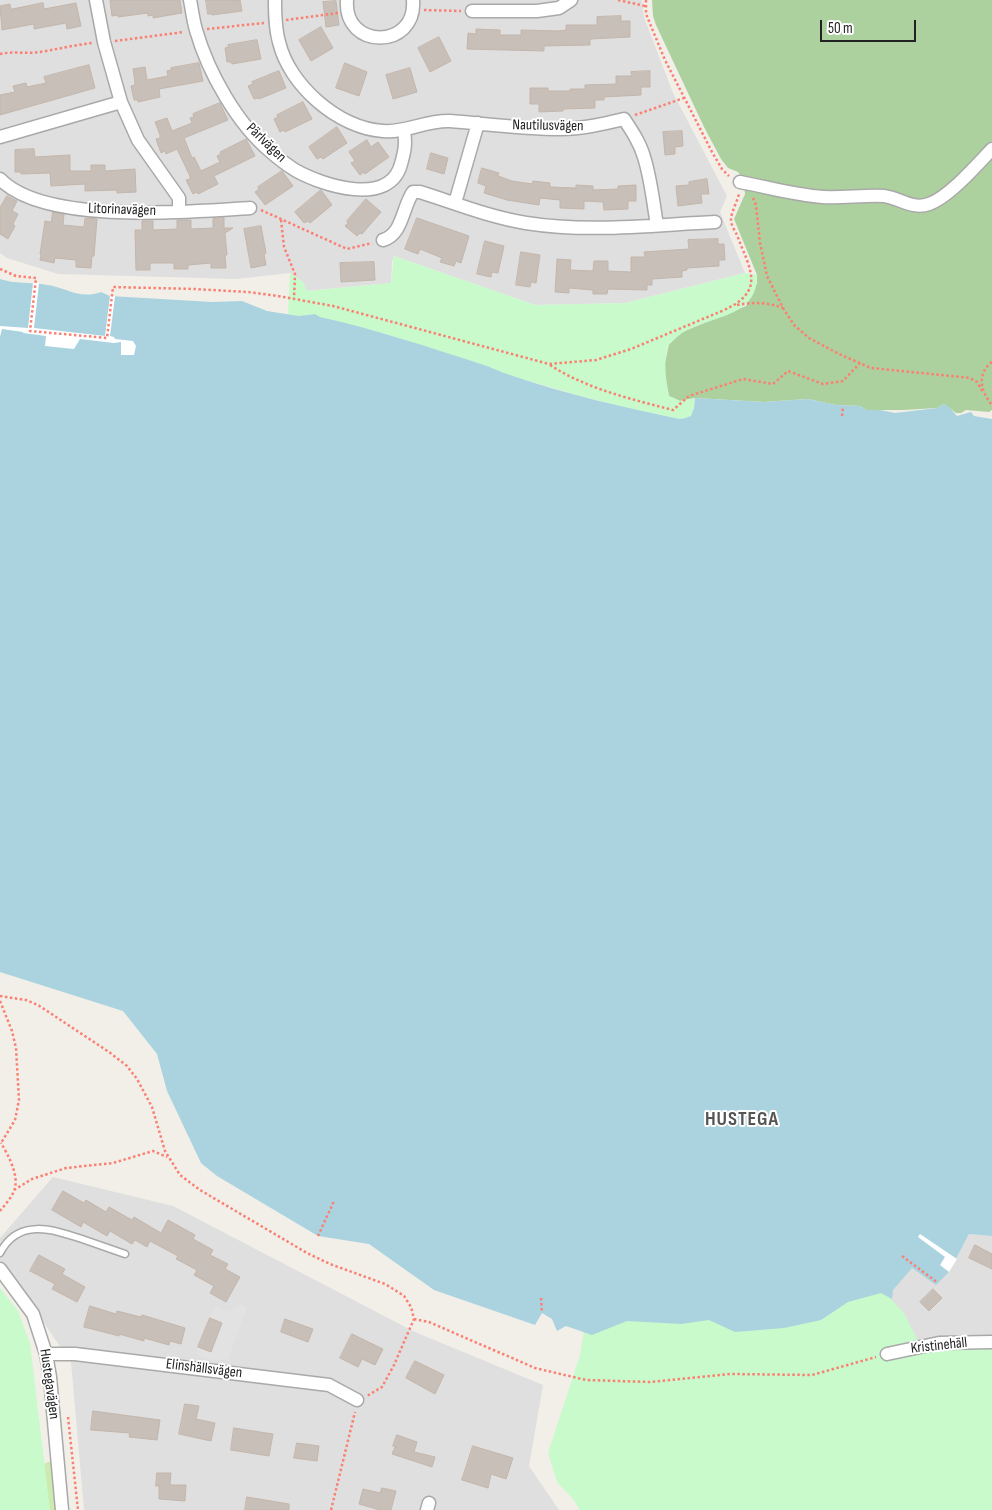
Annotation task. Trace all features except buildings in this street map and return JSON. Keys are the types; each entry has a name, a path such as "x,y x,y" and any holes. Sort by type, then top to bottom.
{"street":[{"path":"96,0 104,42 121,102 138,140 179,198 179,211"},
{"name":"Pärlvägen","path":"190,0 196,30 211,67 227,97 250,129 270,151 296,170 330,184 363,191 388,184 400,171 406,145 404,130"},
{"name":"Nautilusvägen","path":"275,0 275,21 279,43 289,67 308,94 346,121 364,128 383,131 404,130 419,124 445,121 561,129 595,126 624,119"},
{"path":"472,12 537,12 559,8 571,0"},
{"path":"347,6 351,22 359,30 369,36 380,38 393,35 402,30 409,20 413,5"},
{"path":"0,136 121,102"},
{"path":"624,119 638,141 644,156 651,186 656,225"},
{"path":"455,203 478,123"},
{"path":"740,182 823,197 888,196 907,204 920,206 940,199 992,149"},
{"name":"Litorinavägen","path":"0,179 5,185 24,196 70,208 100,211 179,211 250,208"},
{"path":"383,240 390,238 396,232 413,192 420,192 486,214 526,223 600,229 715,222"},
{"name":"Hustegavägen","path":"0,1269 33,1314 46,1354 50,1377 62,1510"},
{"name":"Kristinehäll","path":"887,1354 939,1343 992,1342"},
{"name":"Elinshällsvägen","path":"46,1354 75,1354 329,1384 358,1400"}],"lane":[{"path":"0,1253 11,1239 26,1231 39,1228 57,1231 125,1254"}],"path":[{"path":"618,0 645,6"},
{"path":"646,0 646,14 650,27 684,98 722,169 729,176 740,182 754,199 767,276 782,308 794,325 809,338 872,368 970,378 977,382 992,405"},
{"path":"413,5 472,12"},
{"path":"288,20 347,6"},
{"path":"221,28 248,24"},
{"path":"0,54 40,52 78,44 182,32"},
{"path":"624,119 684,98"},
{"path":"736,305 746,296 752,274 731,220 741,189 740,182"},
{"path":"250,208 263,210 281,220 348,249 383,240"},
{"path":"281,220 284,247 295,274 294,299"},
{"path":"0,269 16,276 36,278 30,331 107,338 113,287 248,292 356,312 549,364 567,376 599,389 673,410 689,396 744,379 773,384 788,371 823,384 843,381 860,363"},
{"path":"549,364 596,360 622,352 736,305 758,303 772,304 782,308"},
{"path":"984,392 982,377 988,365 992,362"},
{"path":"842,416 843,406"},
{"path":"0,996 26,1000 38,1005 127,1066 137,1079 152,1107 158,1133 168,1157 180,1175 200,1190 308,1253 330,1264 385,1284 404,1296 411,1307 414,1319 382,1387 358,1400 331,1510"},
{"path":"0,1001 12,1031 16,1048 19,1091 18,1112 15,1120 0,1142 13,1168 14,1190"},
{"path":"0,1211 14,1190 32,1179 66,1168 113,1163 153,1151 168,1157"},
{"path":"318,1236 334,1201"},
{"path":"902,1256 938,1283"},
{"path":"541,1298 542,1313"},
{"path":"414,1319 429,1322 536,1368 586,1380 650,1382 730,1374 812,1375 887,1354"},
{"path":"67,1413 78,1510"}],"shaded area":[{"path":"0,0 642,0 644,17 673,93 727,196 720,212 745,273 625,303 535,305 394,256 391,283 306,291 303,282 290,273 236,279 58,274 7,258 0,253"},
{"path":"53,1177 173,1206 415,1332 543,1385 529,1466 559,1510 84,1510 71,1362 0,1260 0,1238"},
{"path":"969,1234 992,1236 992,1337 881,1352 870,1295 912,1268 936,1284 949,1272"},
{"path":"241,1304 247,1308 228,1360 213,1361 196,1354 198,1347 211,1352 222,1323 210,1318 215,1306 229,1311"}],"green space":[{"path":"652,0 992,0 992,410 989,412 966,410 956,413 944,404 937,408 866,410 860,406 836,405 808,399 764,402 695,398 680,401 669,396 665,377 665,363 669,344 682,332 746,306 757,283 757,275 734,219 745,194 743,179 738,172 728,168 721,159 704,127 656,25 653,16"},
{"path":"394,256 535,305 625,303 745,273 757,275 755,290 748,301 739,309 687,330 668,346 665,365 669,396 680,401 695,398 692,417 680,419 584,397 508,375 484,365 386,334 320,317 315,314 299,316 288,314 290,273 303,282 307,291 391,283"},
{"path":"641,978 952,1201 883,1290 904,1313 920,1345 955,1337 992,1336 992,1510 580,1510 573,1499 557,1482 548,1453 580,1355"},
{"path":"0,1288 18,1311 30,1343 50,1510 0,1510"},
{"path":"51,1461 56,1510 0,1510 39,1466"}],"water":[{"path":"0,279 11,282 54,286 86,295 101,292 110,296 212,302 242,301 267,311 299,316 315,314 421,345 552,388 615,405 680,419 691,416 695,398 764,402 808,399 836,405 860,406 866,410 895,413 937,408 944,404 957,416 971,412 974,416 992,419 992,1236 969,1234 949,1272 936,1285 912,1268 893,1290 892,1299 881,1293 848,1302 821,1320 784,1328 735,1332 709,1320 681,1324 627,1321 592,1335 566,1326 557,1331 552,1319 542,1313 535,1325 434,1290 369,1244 318,1236 217,1176 201,1163 167,1091 157,1054 123,1011 0,972"}],"pier":[{"path":"33,283 39,283 34,328 105,336 110,296 115,296 110,336 115,339 133,341 136,346 134,355 121,355 121,342 114,343 80,339 74,349 45,346 46,336 23,332 2,329 0,337 0,326 28,328"},
{"path":"920,1234 957,1259 949,1272 940,1265 945,1257 918,1237"}],"district":[{"name":"HUSTEGA","path":"742,1120"}]}
